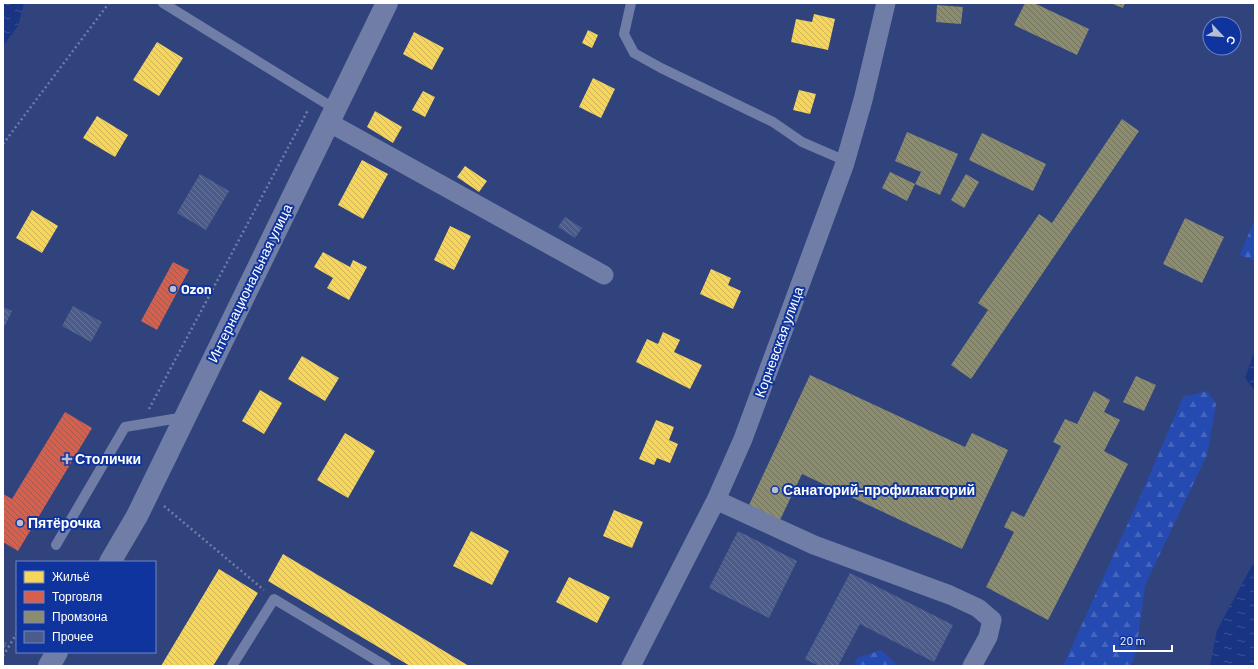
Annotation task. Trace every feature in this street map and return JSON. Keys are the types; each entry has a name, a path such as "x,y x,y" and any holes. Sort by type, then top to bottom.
{"street":[{"name":"Интернациональная улица","path":"111,561 136,516 387,3"},
{"name":"Корневская улица","path":"631,666 716,500 743,439 846,161 863,100 886,3"},
{"path":"331,116 604,275"},
{"path":"716,500 814,544 950,595 978,608 992,620 988,637 972,666"},
{"path":"49,666 56,653"}],"lane":[{"path":"163,3 315,97 331,116"},
{"path":"631,3 624,34 634,53 661,68 773,122 802,142 846,161"},
{"path":"56,545 125,427 185,417"},
{"path":"232,666 274,599 386,666"}],"path":[{"path":"3,144 109,3"},
{"path":"141,424 315,97"},
{"path":"163,505 274,599"},
{"path":"3,656 16,634"}],"green space":[{"path":"1255,218 1255,261 1240,255"},
{"path":"1207,391 1216,404 1207,455 1145,585 1136,652 1131,666 1063,666 1144,488 1183,397"},
{"path":"881,650 898,666 854,666 857,658"}],"water":[{"path":"3,3 24,3 18,26 3,46"},
{"path":"1255,350 1255,391 1245,378"},
{"path":"1255,560 1255,666 1210,666 1217,630"}],"building: Жильё":[{"path":"814,14 835,19 828,50 791,42 796,19 812,22"},
{"path":"588,30 598,35 592,48 582,43"},
{"path":"414,32 444,48 432,70 403,54"},
{"path":"157,42 183,58 159,96 133,80"},
{"path":"593,78 615,89 601,118 579,107"},
{"path":"799,90 816,94 810,114 793,110"},
{"path":"423,91 435,97 425,117 412,110"},
{"path":"375,111 402,127 393,143 367,127"},
{"path":"97,116 128,135 115,157 83,138"},
{"path":"362,160 388,174 363,219 338,205"},
{"path":"465,166 487,181 479,192 457,177"},
{"path":"32,210 58,226 42,253 16,238"},
{"path":"450,226 471,236 454,270 434,260"},
{"path":"323,252 350,267 353,260 367,267 349,300 327,288 333,278 314,267"},
{"path":"711,269 731,278 728,285 741,291 733,309 700,294"},
{"path":"663,332 680,340 674,352 702,365 690,389 636,362 647,339 658,344"},
{"path":"302,356 339,378 325,401 288,379"},
{"path":"260,390 282,403 264,434 242,421"},
{"path":"656,420 674,427 669,440 678,444 670,463 657,458 654,465 639,459"},
{"path":"345,433 375,451 348,498 317,480"},
{"path":"614,510 643,522 632,548 603,536"},
{"path":"471,531 509,551 492,585 453,566"},
{"path":"283,554 469,666 410,666 268,581"},
{"path":"219,569 258,593 213,666 161,666"},
{"path":"569,577 610,597 597,623 556,602"}],"building: Торговля":[{"path":"173,262 189,270 157,330 141,321"},
{"path":"65,412 92,428 18,551 3,542 3,494 12,499"}],"building: Промзона":[{"path":"1025,3 1034,3 1089,29 1077,55 1014,25"},
{"path":"1110,3 1125,3 1123,8"},
{"path":"937,5 963,7 961,24 936,22"},
{"path":"1122,119 1139,131 971,379 951,365 988,310 978,303 1039,214 1052,223"},
{"path":"907,132 958,154 940,195 915,184 921,172 895,161"},
{"path":"982,133 1046,164 1033,191 969,160"},
{"path":"890,172 915,184 907,201 882,188"},
{"path":"966,174 979,182 964,208 951,200"},
{"path":"1185,218 1224,237 1202,283 1163,264"},
{"path":"810,375 965,447 972,433 1008,450 962,549 802,474 780,520 749,505"},
{"path":"1136,376 1156,385 1144,411 1123,402"},
{"path":"1094,391 1110,400 1104,412 1120,420 1104,451 1128,464 1048,620 986,587 1014,532 1004,527 1012,511 1024,517 1061,446 1053,442 1065,419 1077,424"}],"building: Прочее":[{"path":"200,174 229,191 206,230 177,213"},
{"path":"565,217 582,228 575,238 558,227"},
{"path":"73,306 102,322 91,342 62,326"},
{"path":"3,307 12,311 3,329"},
{"path":"738,531 797,561 769,618 709,588"},
{"path":"850,573 953,625 934,662 860,624 838,666 819,666 805,659"},
{"path":"3,641 7,643 3,651"}],"place":[{"name":"Ozon","path":"173,289"},
{"name":"Столички","path":"67,459"},
{"name":"Санаторий-профилакторий","path":"775,490"},
{"name":"Пятёрочка","path":"20,523"}]}
